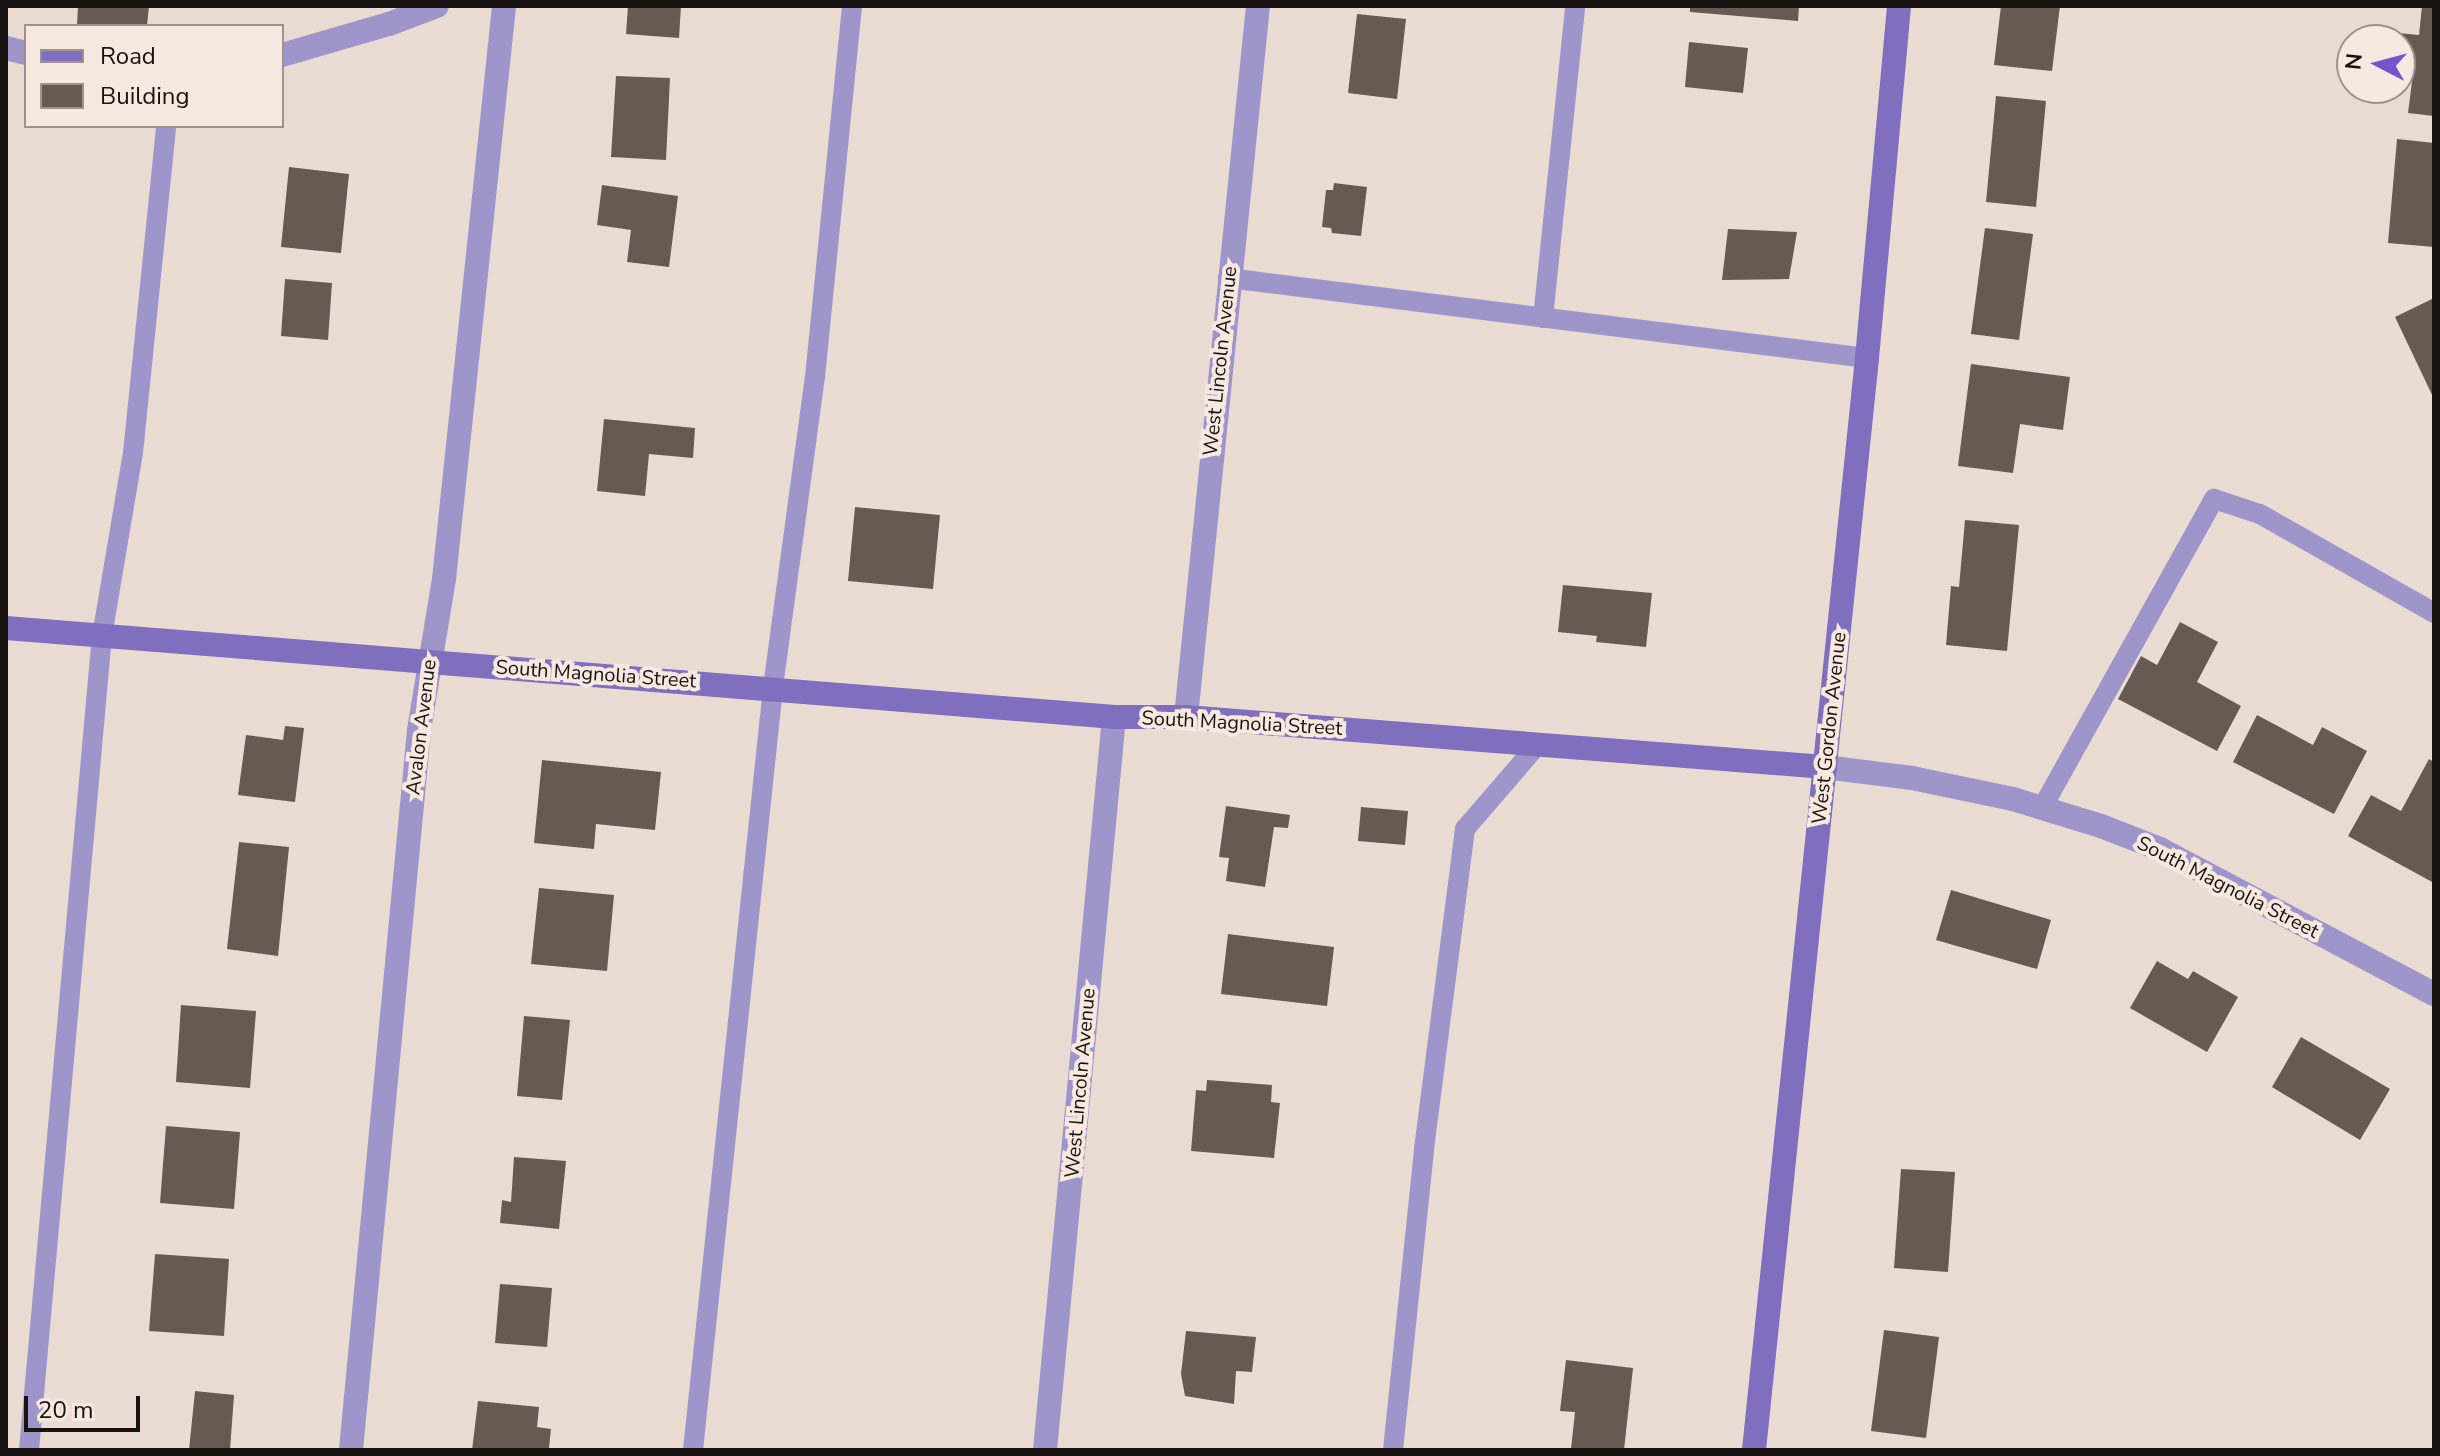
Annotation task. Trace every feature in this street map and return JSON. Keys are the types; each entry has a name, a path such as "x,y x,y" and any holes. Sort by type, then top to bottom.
{"street":[{"path":"284,54 389,24 437,6"},
{"name":"Avalon Avenue","path":"351,1450 429,661 444,579 504,6"},
{"name":"West Lincoln Avenue","path":"1186,717 1228,278 1258,6"},
{"name":"West Gordon Avenue","path":"1754,1450 1867,358 1899,6"},
{"name":"South Magnolia Street","path":"6,628 773,687 1114,717 1186,717 1538,744 1825,767 1912,778 2042,808 2160,849 2434,994"},
{"name":"West Lincoln Avenue","path":"1045,1450 1114,717"}],"lane":[{"path":"693,1450 773,687 815,377 852,6"},
{"path":"1543,318 1575,6"},
{"path":"29,1450 102,636 133,453 166,128"},
{"path":"1228,278 1867,358"},
{"path":"2042,808 2214,499 2260,514 2434,613"},
{"path":"1393,1450 1424,1149 1465,829 1538,744"}],"building":[{"path":"78,6 149,6 147,24 77,24"},
{"path":"628,6 681,6 679,38 626,34"},
{"path":"1690,6 1799,6 1798,21 1690,12"},
{"path":"2001,6 2060,6 2052,71 1994,65"},
{"path":"2422,6 2434,7 2434,116 2408,113 2409,104 2416,104 2416,35 2419,35"},
{"path":"1357,14 1406,19 1397,99 1348,93"},
{"path":"1689,42 1748,48 1743,93 1685,87"},
{"path":"616,76 670,78 666,160 611,157"},
{"path":"1996,96 2046,101 2036,207 1986,202"},
{"path":"2397,139 2434,143 2434,247 2388,243"},
{"path":"289,167 349,174 341,253 281,247"},
{"path":"1334,183 1367,187 1361,236 1332,233 1331,228 1322,227 1326,190 1333,190"},
{"path":"602,185 678,196 669,267 627,262 631,230 597,225"},
{"path":"1985,228 2033,234 2019,340 1971,334"},
{"path":"1728,229 1797,232 1789,279 1722,280"},
{"path":"285,279 332,283 328,340 281,336"},
{"path":"2434,298 2434,399 2395,317"},
{"path":"1971,364 2070,377 2063,430 2020,424 2013,473 1958,466"},
{"path":"604,419 695,428 693,458 649,454 645,496 597,491"},
{"path":"855,507 940,515 933,589 848,581"},
{"path":"1965,520 2019,525 2007,651 1946,645 1951,586 1959,587"},
{"path":"1563,585 1652,593 1646,647 1596,642 1597,636 1558,632"},
{"path":"2180,622 2218,642 2197,682 2241,706 2217,751 2118,699 2141,656 2157,665"},
{"path":"2257,715 2313,745 2322,727 2367,751 2334,814 2233,762"},
{"path":"285,726 304,728 295,802 238,795 246,735 283,740"},
{"path":"2429,759 2434,762 2434,883 2348,836 2371,795 2401,811"},
{"path":"542,760 661,772 655,830 596,824 594,849 534,843"},
{"path":"1226,806 1290,815 1288,828 1274,827 1265,887 1226,881 1229,858 1219,857"},
{"path":"1361,807 1408,811 1405,845 1358,841"},
{"path":"239,842 289,847 278,956 227,949"},
{"path":"539,888 614,895 607,971 531,964"},
{"path":"1951,890 2051,920 2037,969 1936,940"},
{"path":"1228,934 1334,947 1327,1006 1221,994"},
{"path":"2157,961 2188,979 2193,971 2238,997 2207,1052 2130,1008"},
{"path":"181,1005 256,1011 250,1088 176,1082"},
{"path":"524,1016 570,1020 562,1100 517,1096"},
{"path":"2301,1037 2390,1089 2360,1140 2272,1087"},
{"path":"1207,1080 1272,1085 1271,1102 1280,1103 1274,1158 1191,1151 1196,1090 1206,1091"},
{"path":"166,1126 240,1132 234,1209 160,1203"},
{"path":"514,1157 566,1161 559,1229 500,1223 502,1200 511,1202"},
{"path":"1901,1169 1955,1172 1948,1272 1894,1268"},
{"path":"155,1254 229,1259 224,1336 149,1331"},
{"path":"500,1284 552,1288 547,1347 495,1343"},
{"path":"1884,1330 1939,1337 1926,1438 1871,1431"},
{"path":"1186,1331 1256,1337 1252,1372 1236,1371 1234,1404 1185,1396 1181,1374"},
{"path":"1566,1360 1633,1368 1624,1450 1571,1449 1575,1412 1560,1411"},
{"path":"195,1391 234,1395 230,1450 189,1450"},
{"path":"478,1401 539,1407 537,1427 551,1429 549,1448 472,1450"}]}
